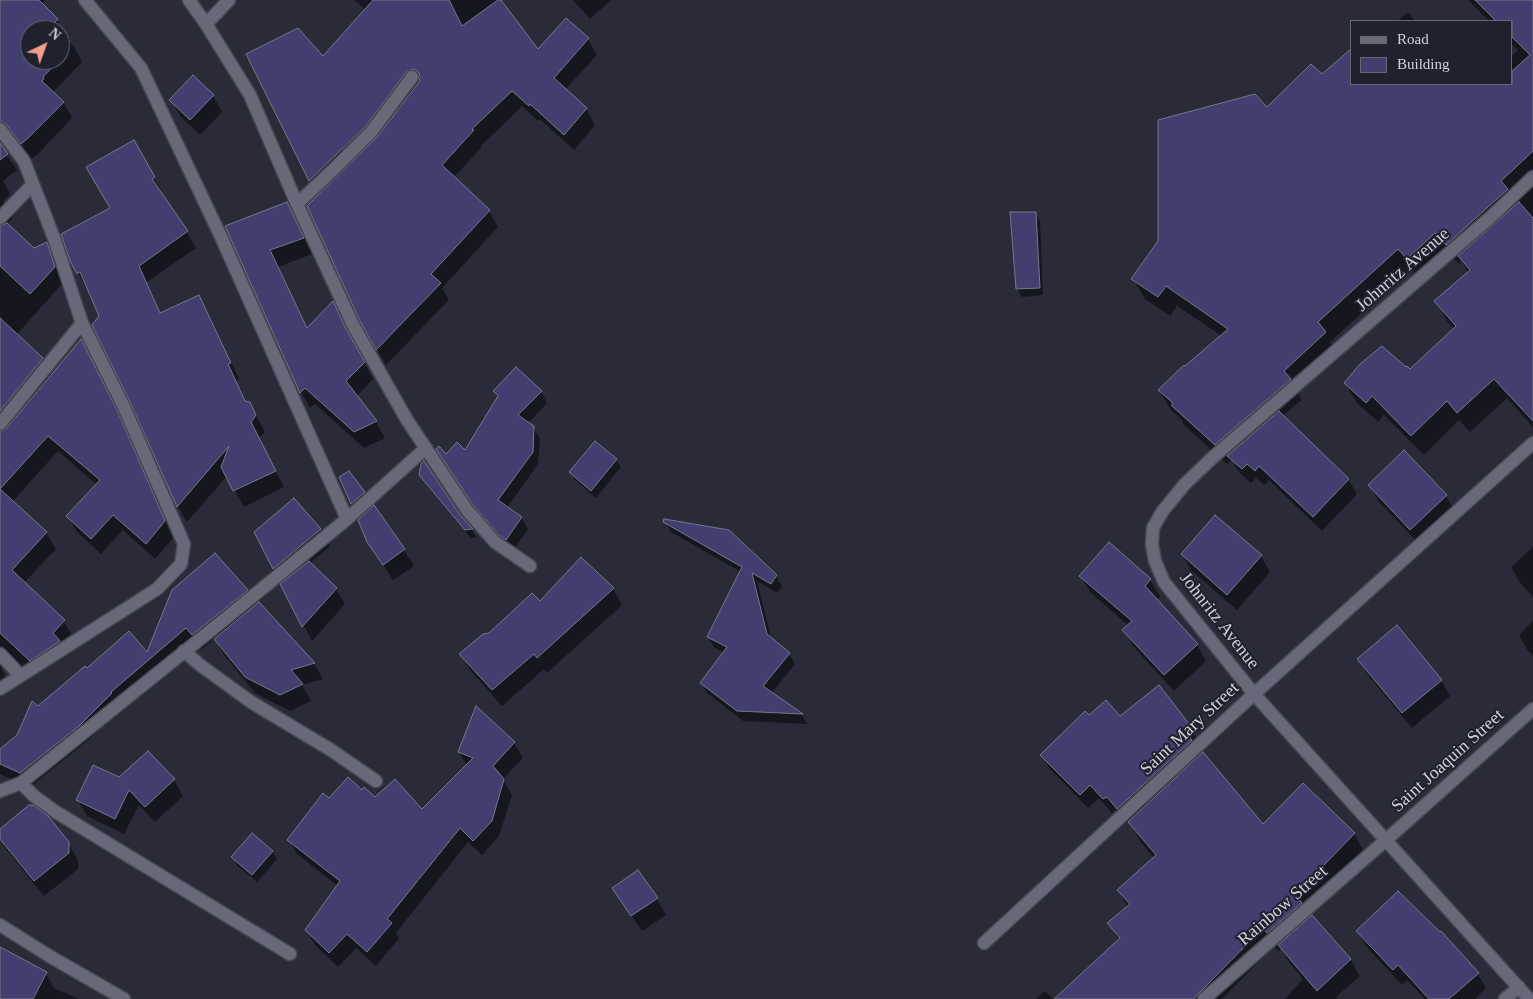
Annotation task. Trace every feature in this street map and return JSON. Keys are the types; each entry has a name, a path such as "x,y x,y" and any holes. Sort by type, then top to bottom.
{"street":[{"path":"85,0 140,68 226,248 347,519"},
{"path":"189,0 250,95 297,204 354,325 407,420 467,510 495,542 530,566"},
{"path":"206,24 229,0"},
{"path":"297,204 372,131 412,77"},
{"path":"0,129 24,161 54,238 82,323 124,407 184,544 181,564 156,589 0,689"},
{"name":"Johnritz Avenue","path":"1529,999 1254,694 1164,582 1155,561 1152,545 1153,528 1162,512 1184,484 1486,221 1533,177"},
{"path":"0,218 33,184"},
{"path":"0,424 82,323"},
{"name":"Saint Mary Street","path":"984,943 1254,694 1533,443"},
{"path":"0,791 21,783 225,620 347,519 426,448"},
{"path":"184,651 200,665 252,702 331,750 376,781"},
{"path":"0,654 20,675"},
{"name":"Saint Joaquin Street","path":"1386,840 1533,709"},
{"path":"21,783 34,796 56,812 290,954"},
{"name":"Rainbow Street","path":"1204,999 1386,840"},
{"path":"0,925 124,999"},
{"path":"1505,999 1519,987"}],"building":[{"path":"0,0 39,0 58,19 20,20 20,70 50,70 42,81 64,102 21,144 6,124 0,121"},
{"path":"373,0 449,0 462,26 498,0 501,0 538,49 566,18 589,38 554,78 587,108 564,135 530,104 529,106 512,91 472,129 474,130 442,165 490,210 431,274 441,283 376,350 360,321 307,206 378,136 419,82 419,73 412,69 406,72 366,126 309,181 246,54 298,28 323,56"},
{"path":"1475,0 1533,0 1533,151 1501,181 1508,189 1446,245 1435,233 1407,259 1398,249 1318,322 1326,332 1284,371 1291,379 1215,445 1172,406 1172,402 1158,390 1184,365 1228,329 1166,286 1158,297 1131,279 1158,241 1158,120 1255,94 1267,107 1311,64 1322,74 1350,50 1350,85 1513,85 1513,70 1530,55 1513,38 1513,20 1495,20"},
{"path":"193,75 214,95 190,120 169,100"},
{"path":"134,140 155,177 152,179 188,231 139,266 160,313 199,295 231,363 228,364 245,401 250,402 256,415 251,422 276,471 233,491 221,467 229,446 177,507 131,404 92,325 99,316 80,272 77,274 70,261 61,234 110,208 86,167"},
{"path":"0,143 8,154 0,160"},
{"path":"287,202 304,238 270,250 307,328 333,301 365,362 346,381 377,421 354,432 305,388 300,393 225,226"},
{"path":"1519,202 1533,218 1533,421 1494,379 1457,413 1447,401 1411,436 1372,396 1366,403 1344,383 1360,364 1382,346 1410,369 1456,326 1434,301 1470,270 1458,256"},
{"path":"1010,212 1036,212 1040,288 1016,289"},
{"path":"7,223 34,248 47,242 55,267 30,294 0,266 0,226"},
{"path":"0,318 43,358 0,411"},
{"path":"81,339 117,410 165,521 146,544 113,515 91,539 66,516 100,480 48,436 0,489 0,432 6,429"},
{"path":"516,367 542,391 518,415 534,426 533,452 498,500 522,517 506,540 500,536 473,505 436,449 439,446 446,454 457,442 465,450 498,396 493,391"},
{"path":"1279,411 1349,479 1313,517 1259,466 1255,471 1247,464 1242,469 1227,456"},
{"path":"595,441 617,459 591,491 569,472"},
{"path":"1404,450 1447,495 1410,530 1368,485"},
{"path":"424,461 460,515 473,529 465,530 419,475 421,464"},
{"path":"349,471 365,492 351,504 339,477"},
{"path":"0,489 47,532 12,570 65,620 53,633 60,641 30,661 0,633"},
{"path":"294,498 321,529 273,569 254,532"},
{"path":"374,505 405,549 383,565 367,542 358,520"},
{"path":"1215,515 1262,555 1227,595 1181,554"},
{"path":"664,519 729,530 777,575 771,584 752,573 767,634 790,653 763,686 803,714 737,711 700,683 727,647 707,637 742,567 663,522"},
{"path":"1109,542 1151,579 1145,586 1198,644 1164,675 1122,630 1132,621 1079,576"},
{"path":"215,553 248,590 192,635 186,628 111,692 79,726 20,773 0,764 0,749 17,735 32,701 38,706 85,666 87,668 129,631 147,652 172,590"},
{"path":"581,557 614,588 537,658 534,654 492,690 459,654 483,634 489,633 532,593 540,601"},
{"path":"309,561 337,588 302,627 280,584"},
{"path":"259,602 315,663 291,670 303,684 280,695 245,677 214,639"},
{"path":"1397,625 1442,680 1402,713 1357,659"},
{"path":"1159,685 1190,725 1184,730 1192,740 1117,809 1107,797 1103,799 1090,785 1080,795 1040,755 1085,711 1089,715 1106,700 1120,716"},
{"path":"476,706 515,742 493,766 504,779 492,821 473,841 460,828 387,919 392,923 367,952 347,934 329,953 305,930 340,881 287,840 323,793 329,798 348,777 362,790 364,787 375,797 395,779 422,809 473,758 458,752"},
{"path":"148,751 175,779 145,807 129,790 115,819 76,800 93,765 119,777"},
{"path":"1203,752 1263,824 1303,783 1355,833 1295,895 1302,903 1267,933 1263,928 1194,999 1054,999 1120,938 1107,923 1130,904 1117,890 1156,855 1128,822"},
{"path":"29,805 33,805 48,816 69,842 69,853 34,881 0,839 0,829"},
{"path":"252,833 273,851 252,875 231,857"},
{"path":"638,870 658,898 631,916 612,888"},
{"path":"1398,891 1441,931 1479,973 1449,999 1429,999 1398,965 1393,970 1356,931"},
{"path":"1312,915 1351,959 1317,991 1278,945"},
{"path":"0,947 47,972 33,999 0,999"}]}
